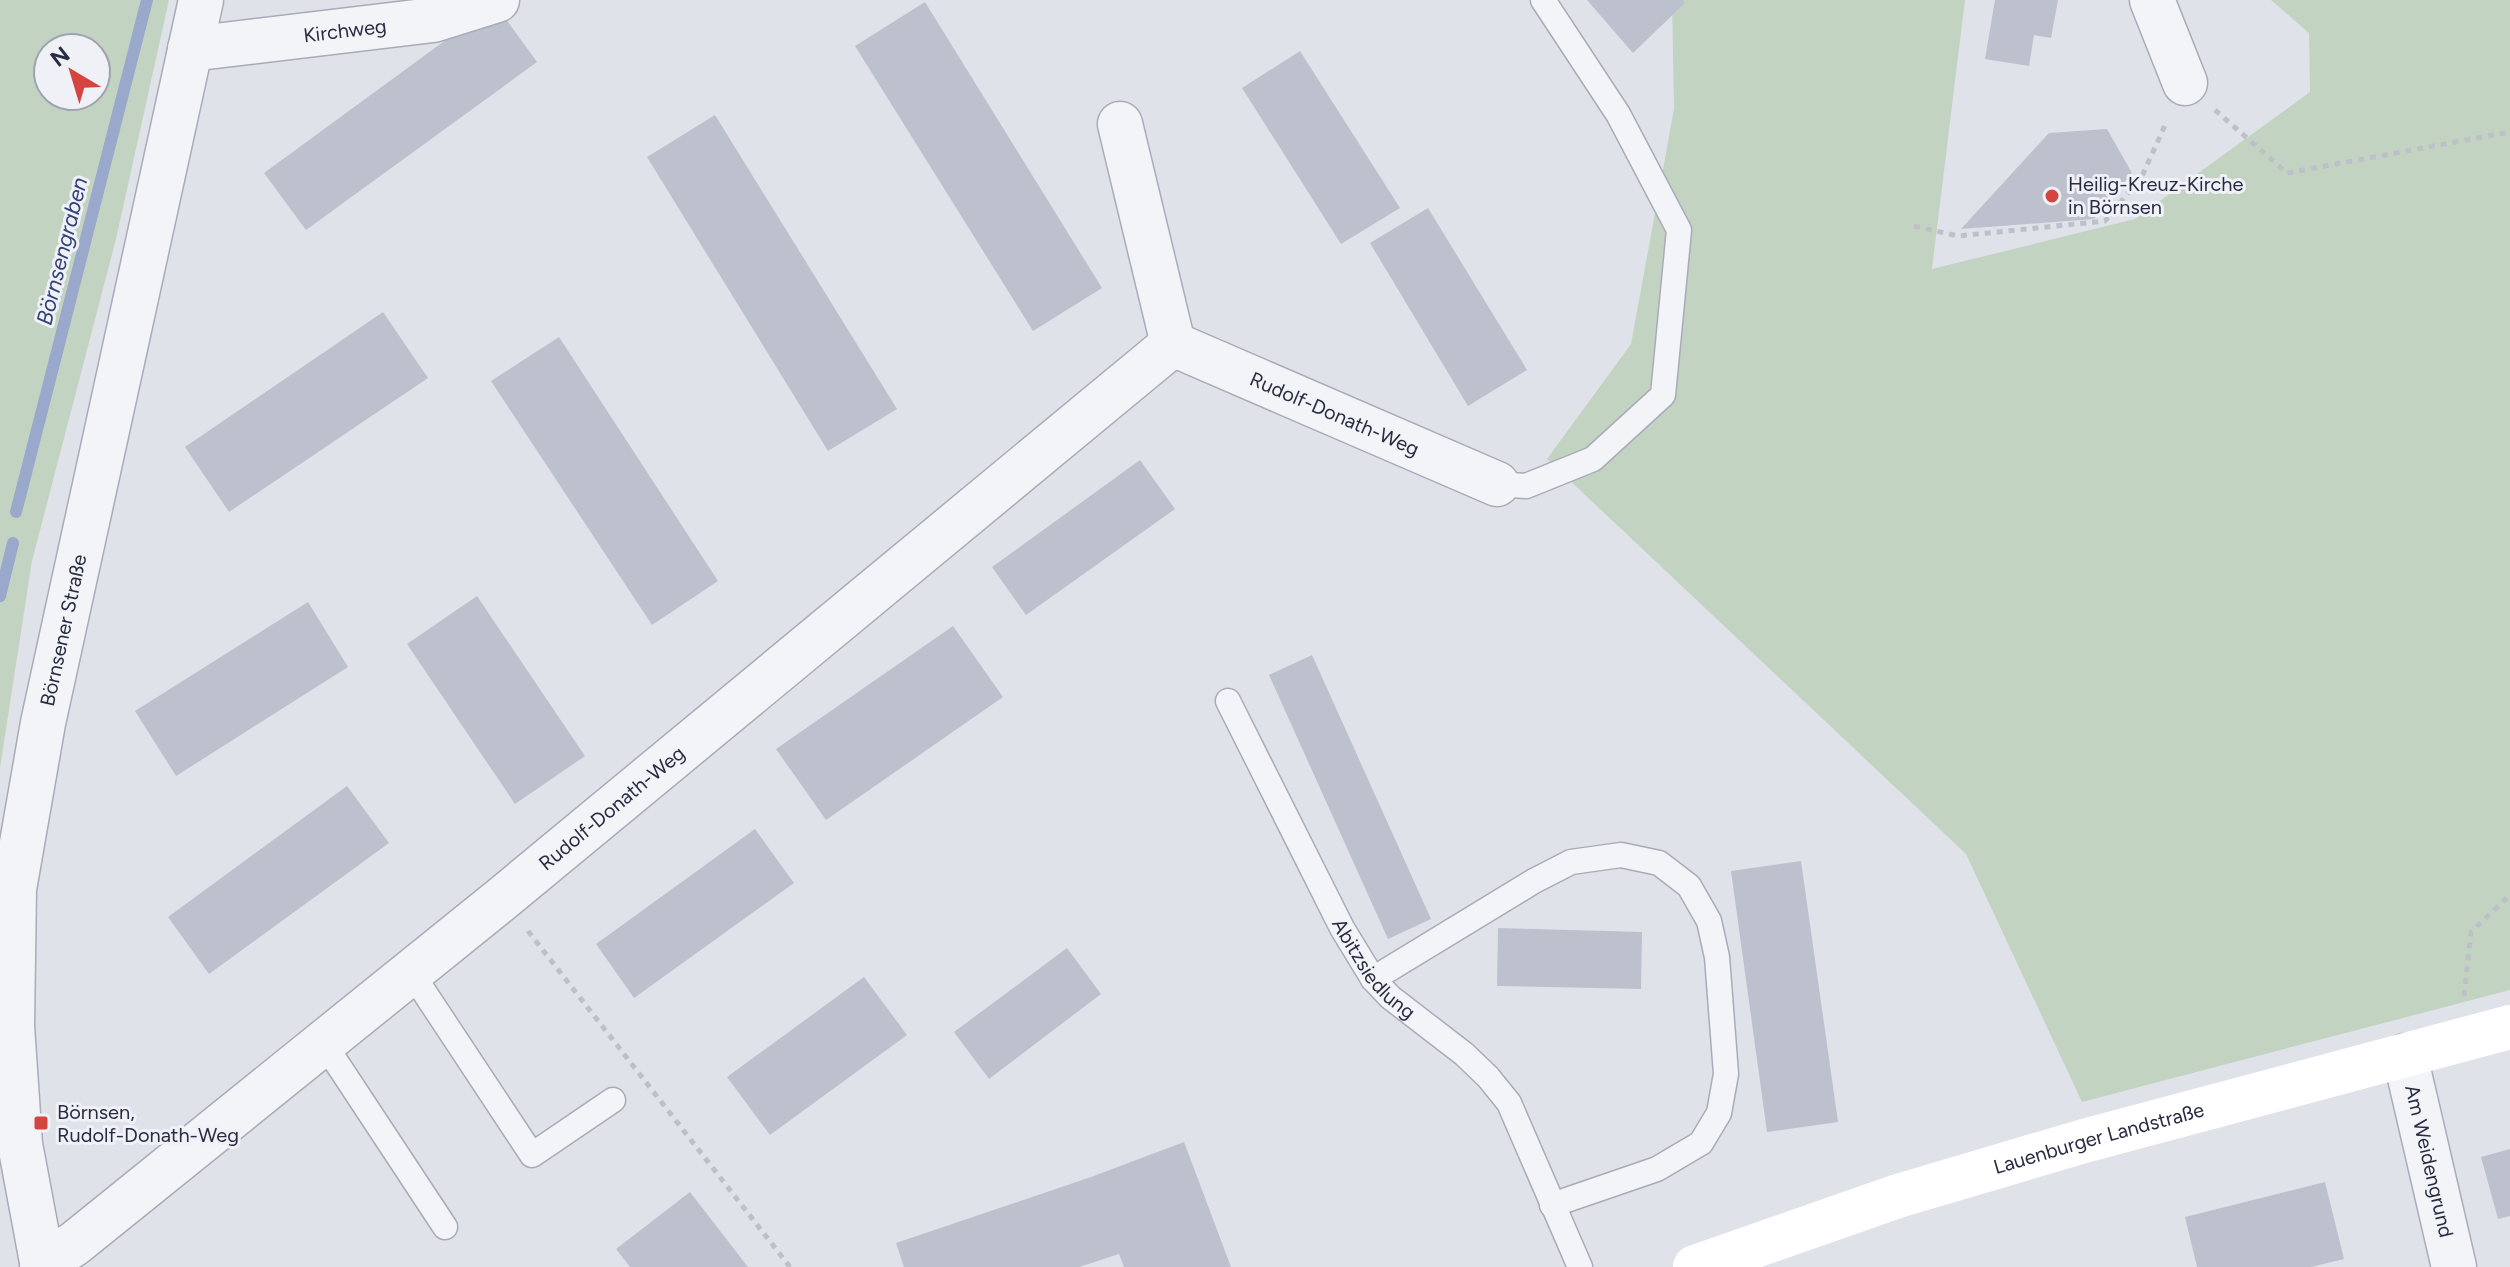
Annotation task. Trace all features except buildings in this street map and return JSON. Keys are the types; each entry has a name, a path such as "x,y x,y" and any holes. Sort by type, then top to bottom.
{"main road":[{"name":"Lauenburger Landstraße","path":"1704,1265 1898,1196 2084,1141 2510,1027"}],"street":[{"name":"Börnsener Straße","path":"42,1266 20,1144 12,1026 14,889 59,646 201,0"},
{"name":"Kirchweg","path":"190,49 433,20 497,0"},
{"path":"2152,0 2185,83"},
{"path":"1120,124 1173,344"},
{"name":"Rudolf-Donath-Weg","path":"42,1266 74,1244 503,898 1173,344 1497,484"},
{"name":"Am Weidengrund","path":"2405,1056 2454,1267"}],"lane":[{"path":"1497,484 1526,486 1593,459 1663,395 1679,230 1618,114 1543,0"},
{"name":"Abitzsiedlung","path":"1228,701 1342,928 1373,979 1390,997 1464,1054 1509,1103 1580,1267"},
{"path":"1373,979 1534,881 1571,862 1621,855 1659,863 1689,886 1709,921 1717,957 1726,1074 1719,1113 1701,1143 1657,1169 1552,1205"},
{"path":"411,972 532,1155 613,1100"},
{"path":"323,1042 445,1227"}],"path":[{"path":"1914,226 1958,236 2105,221 2142,176 2185,83 2287,173 2510,132"},
{"path":"2460,1041 2471,932 2510,895"},
{"path":"503,898 790,1267"}],"green space":[{"path":"0,0 169,0 116,239 32,561 0,768"},
{"path":"1672,0 1965,0 1932,269 2135,219 2310,92 2309,33 2271,0 2510,0 2510,990 2082,1102 1966,854 1547,459 1631,344 1674,109"}],"waterway":[{"name":"Börnsengraben","path":"16,512 147,0"},
{"name":"Börnsengraben","path":"0,596 13,543"}],"place":[{"name":"Heilig-Kreuz-Kirche in Börnsen","path":"2052,196"},
{"name":"Börnsen, Rudolf-Donath-Weg","path":"41,1123"}]}
